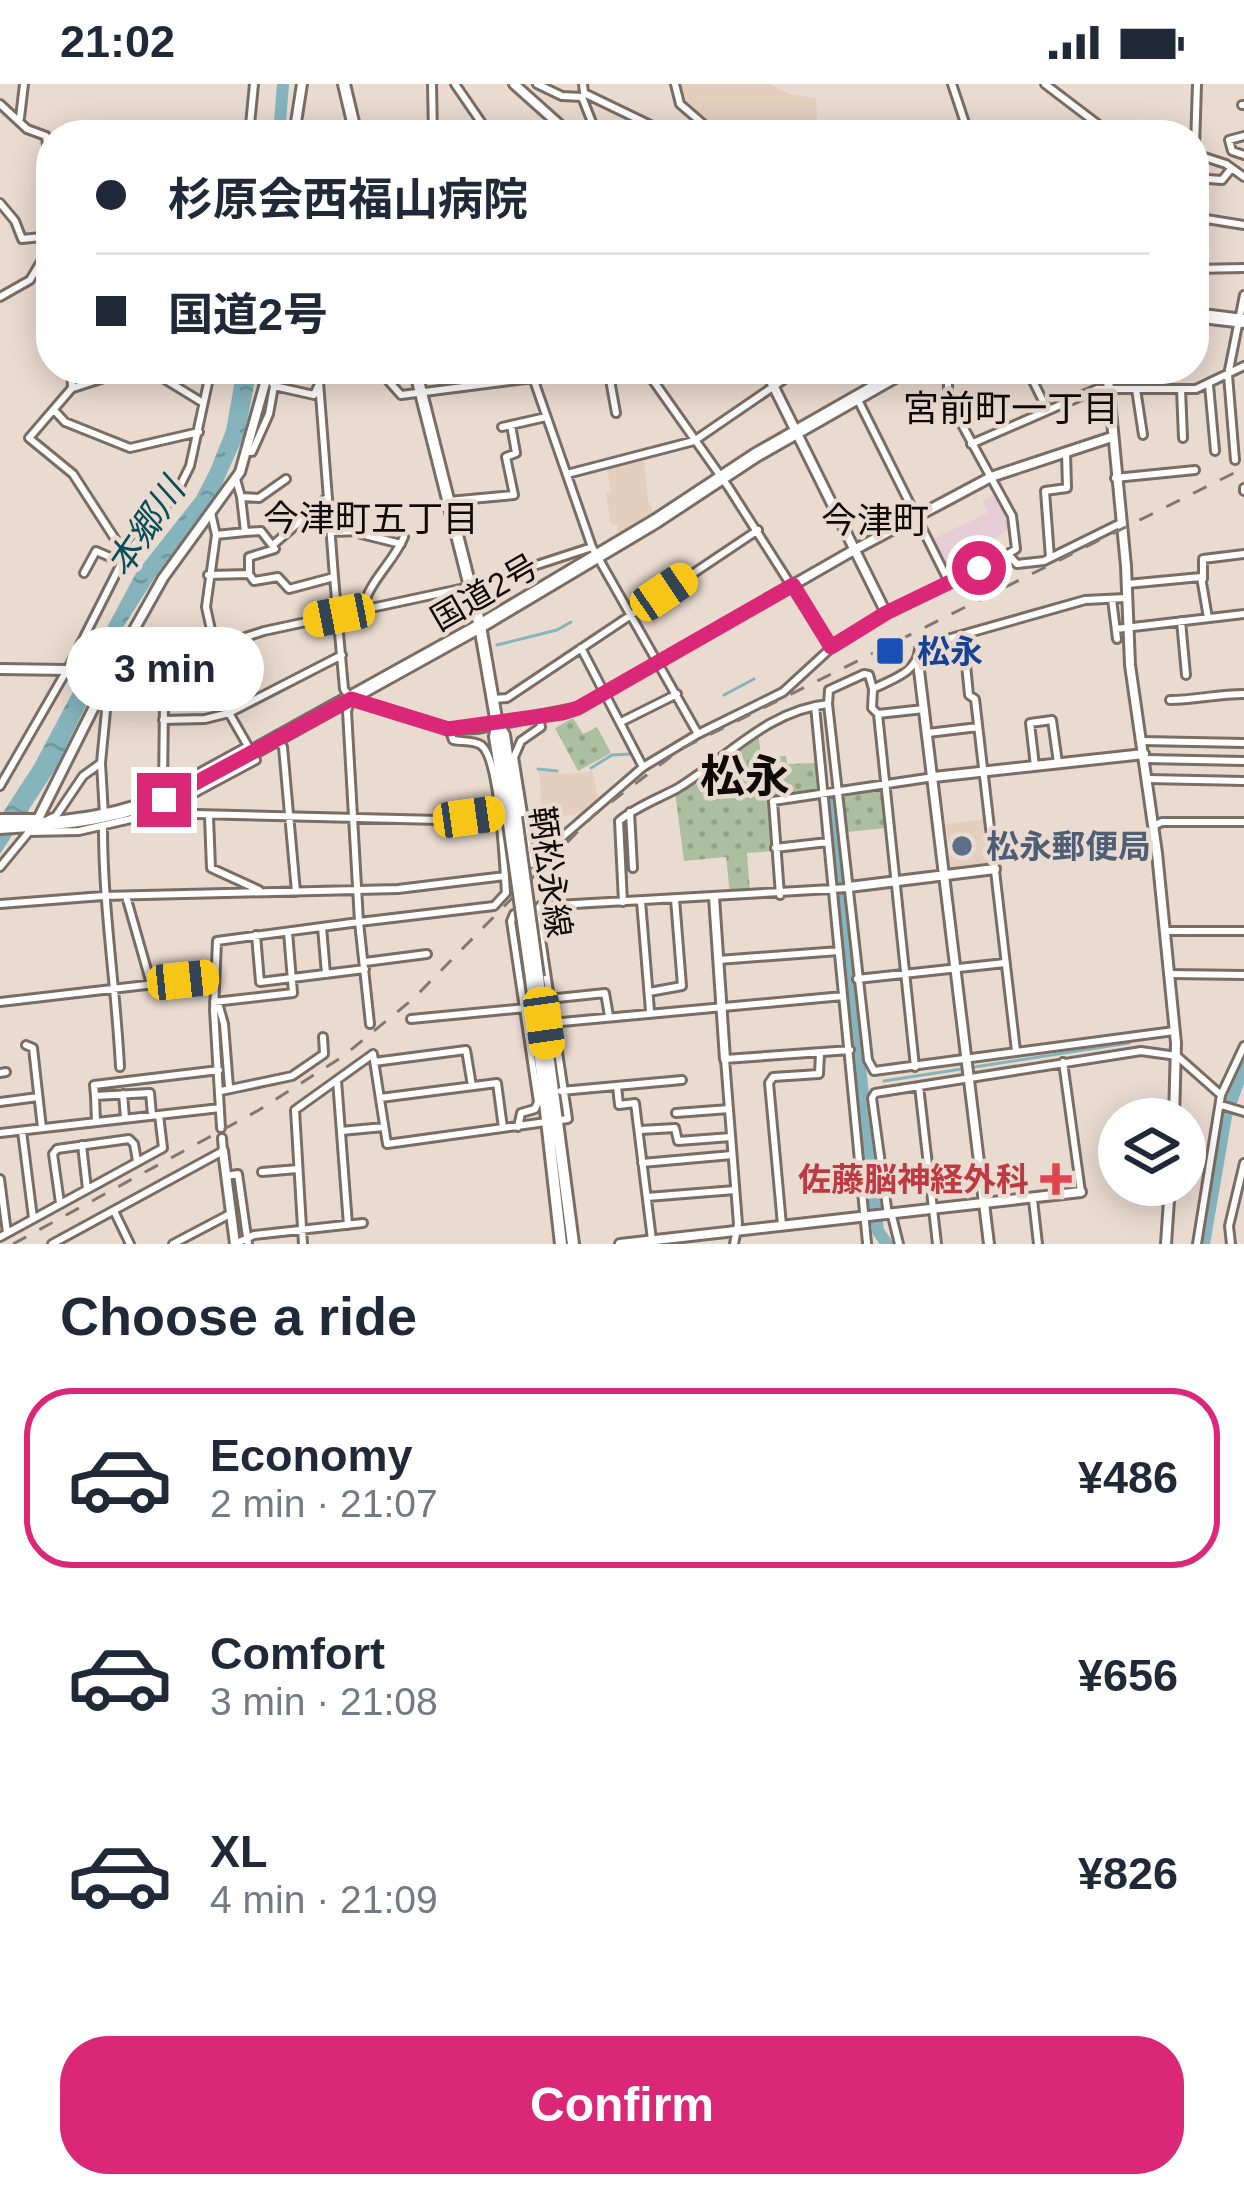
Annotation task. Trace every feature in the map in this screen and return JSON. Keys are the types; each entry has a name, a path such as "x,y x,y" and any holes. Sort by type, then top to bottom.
{"highway":[{"path":"1209,317 1241,321"},
{"name":"国道2号","path":"0,823 87,821 141,809 277,740 480,626 581,559 881,384"}],"main road":[{"path":"344,84 352,120"},
{"name":"鞆松永線","path":"418,384 480,626 493,699 494,737 535,978 561,1244"},
{"name":"鞆松永線","path":"552,1122 573,1244"}],"street":[{"path":"20,118 23,84"},
{"path":"250,120 254,84"},
{"path":"297,120 302,84"},
{"path":"432,84 433,120"},
{"path":"455,84 480,120"},
{"path":"514,84 554,120"},
{"path":"537,84 562,96 583,91 638,119"},
{"path":"675,84 680,104 699,120"},
{"path":"952,84 964,120"},
{"path":"1045,84 1092,120"},
{"path":"1197,120 1198,84"},
{"path":"583,91 590,120"},
{"path":"0,104 36,132"},
{"path":"1244,136 1229,140 1232,151 1244,155"},
{"path":"1209,157 1244,177"},
{"path":"1209,179 1222,180 1231,169"},
{"path":"0,202 22,239 36,240"},
{"path":"1209,219 1244,225"},
{"path":"1209,268 1244,268"},
{"path":"0,297 30,280 36,269"},
{"path":"1235,460 1228,375 1244,295"},
{"path":"971,444 1097,389 1209,385 1244,366"},
{"path":"72,384 72,388"},
{"path":"85,384 72,388 29,438 74,475 117,542 129,551"},
{"path":"177,384 200,401"},
{"path":"199,433 206,384"},
{"path":"0,786 70,670 129,551 177,492 190,466 208,384"},
{"path":"0,867 35,824 122,650 179,554 236,479 249,452 265,384"},
{"path":"249,452 268,414 274,386 314,395 319,384"},
{"path":"320,384 344,689 351,699 448,729 578,708 991,477 1112,437"},
{"path":"392,384 401,394 466,384"},
{"path":"535,384 595,552 698,734"},
{"path":"611,384 616,413"},
{"path":"655,384 758,530 831,647"},
{"path":"567,474 694,441 772,384 886,613"},
{"path":"0,904 103,896 357,890 504,872 531,864 643,767 783,692 831,647 886,613 1016,549 1012,516 948,399 948,384"},
{"path":"1034,384 1047,409"},
{"path":"1107,384 1128,626 1177,1056 1175,1098"},
{"path":"1209,385 1215,451"},
{"path":"1136,389 1143,435"},
{"path":"1181,389 1184,438"},
{"path":"856,398 949,582"},
{"path":"55,410 65,422 130,448 199,433"},
{"path":"449,501 514,496 506,457 516,453 507,426 546,417"},
{"path":"1050,558 1045,491 1067,488 1066,452"},
{"path":"1115,478 1195,470"},
{"path":"236,479 245,532"},
{"path":"241,497 259,498 286,479"},
{"path":"274,544 328,497"},
{"path":"211,514 216,536 206,607 215,647"},
{"path":"1008,554 1017,564 1050,558 1119,524"},
{"path":"493,699 507,698 758,530"},
{"path":"216,536 260,531 274,544 275,549 249,557 254,581 278,577 289,589 334,577"},
{"path":"331,532 361,531 402,540 362,610"},
{"path":"84,573 96,551 124,563"},
{"path":"1208,618 1203,559 1244,554"},
{"path":"122,650 194,654 264,631 469,586 553,561 581,559"},
{"path":"208,575 249,574"},
{"path":"1126,584 1202,579"},
{"path":"1112,598 1117,639"},
{"path":"989,1244 919,649 1085,600 1126,598"},
{"path":"1116,628 1244,614"},
{"path":"1181,620 1186,675"},
{"path":"963,635 969,694 975,699 1016,1051"},
{"path":"35,824 103,825 162,811 256,760 229,712 221,650 215,647"},
{"path":"581,648 643,767"},
{"path":"163,794 163,720 171,653"},
{"path":"163,720 205,719 229,712 342,656"},
{"path":"873,689 918,662"},
{"path":"1,671 70,670 108,682"},
{"path":"915,1067 878,714 872,708 869,675 864,674 830,689 828,704 870,1066 880,1072 915,1067 966,1069 1142,1051 1177,1056 1221,1095"},
{"path":"104,813 101,763 108,682"},
{"path":"621,722 677,694"},
{"path":"1170,700 1244,694"},
{"path":"351,699 347,711 357,890 370,1024"},
{"path":"623,902 619,821 674,790 768,724 828,704"},
{"path":"815,706 868,1218 868,1244 855,1244"},
{"path":"878,714 925,709"},
{"path":"531,864 514,757 517,746 541,727 539,717"},
{"path":"1035,766 1030,723 1052,720 1058,763"},
{"path":"928,733 978,727"},
{"path":"225,1089 219,1070 217,941 494,906 506,893 507,816 488,754 477,743 453,740 448,729"},
{"path":"277,740 283,747 296,892"},
{"path":"1142,741 1244,743"},
{"path":"35,824 104,813 163,794 250,750"},
{"path":"780,895 771,803 883,783 1058,763 1144,756 1244,761"},
{"path":"35,824 56,816 82,776 101,763"},
{"path":"1147,779 1244,781"},
{"path":"162,811 209,817 440,820 507,816"},
{"path":"630,812 633,868"},
{"path":"209,817 211,868 260,892"},
{"path":"1153,826 1162,822 1244,822"},
{"path":"103,825 103,896 116,989 120,1067"},
{"path":"775,848 828,842"},
{"path":"303,1244 295,1110 373,1054 387,1144 568,1119 551,1023 540,906 833,891 994,869"},
{"path":"127,896 152,984"},
{"path":"714,897 738,1224 734,1244"},
{"path":"649,992 682,986 675,899"},
{"path":"641,901 650,1011"},
{"path":"518,1127 521,1113 538,1102 511,921 514,914 537,912"},
{"path":"322,927 326,974"},
{"path":"1165,931 1244,931"},
{"path":"216,1003 292,993 288,932"},
{"path":"256,935 260,982 427,954"},
{"path":"718,960 839,951"},
{"path":"857,980 1005,963"},
{"path":"1169,974 1244,975"},
{"path":"0,1002 215,977"},
{"path":"548,999 605,993 609,1016"},
{"path":"551,1023 843,996"},
{"path":"216,1003 224,1024 221,1128"},
{"path":"411,1019 526,1008"},
{"path":"898,1244 889,1216 874,1093 919,1086 1016,1051 1174,1031"},
{"path":"1141,1036 1142,1051"},
{"path":"225,1089 292,1076 324,1054 323,1037"},
{"path":"26,1046 33,1048 42,1128"},
{"path":"1197,1244 1221,1095 1244,1046"},
{"path":"374,1062 466,1050 472,1086"},
{"path":"725,1059 850,1050"},
{"path":"782,1228 769,1083 773,1077 819,1074 820,1053"},
{"path":"620,1244 1082,1192 1064,1062"},
{"path":"96,1122 94,1085 219,1070"},
{"path":"337,1080 348,1225"},
{"path":"561,1091 682,1080"},
{"path":"380,1098 497,1083 503,1129"},
{"path":"617,1086 619,1105 635,1103 652,1240"},
{"path":"919,1086 937,1244"},
{"path":"0,1179 4,1235 163,1148 150,1093 95,1096"},
{"path":"123,1094 125,1118"},
{"path":"0,1102 38,1097"},
{"path":"1221,1105 1244,1112"},
{"path":"0,1133 220,1108"},
{"path":"676,1113 729,1108"},
{"path":"341,1132 384,1127"},
{"path":"640,1130 675,1128 677,1141 731,1137"},
{"path":"22,1130 33,1218"},
{"path":"222,1138 235,1244 254,1235 363,1223"},
{"path":"60,1203 53,1154 57,1149 129,1139 137,1162"},
{"path":"82,1145 87,1189"},
{"path":"52,1244 69,1240 223,1151"},
{"path":"642,1163 732,1155"},
{"path":"1231,1244 1229,1226 1244,1163"},
{"path":"262,1172 298,1169"},
{"path":"226,1176 238,1174 247,1242"},
{"path":"647,1197 735,1190"},
{"path":"1033,1200 1038,1244"},
{"path":"1166,1244 1169,1206"},
{"path":"114,1210 130,1244"},
{"path":"173,1244 230,1214"}],"shaded area":[{"path":"677,84 770,84 789,94 816,98 817,120 708,120 684,106"},
{"path":"644,460 654,514 619,536 617,524 611,525 607,468"},
{"path":"997,494 1010,517 1009,529 976,550 981,561 949,577 930,540 988,513 983,501"},
{"path":"539,770 592,771 598,799 582,814 542,818"},
{"path":"984,819 989,864 951,868 946,824"}],"green space":[{"path":"573,718 583,734 597,727 611,753 578,771 555,728"},
{"path":"758,732 761,756 786,756 787,764 817,763 819,792 767,799 773,851 747,853 750,892 730,893 726,857 684,861 675,792 743,748"},
{"path":"881,785 886,828 847,832 841,791"}],"water":[{"path":"234,384 254,384 245,433 217,496 124,626 56,768 0,854 0,817 34,765 136,573 196,497 226,430"}],"waterway":[{"name":"本郷川","path":"280,120 283,84"},
{"path":"497,645 571,622"},
{"path":"724,695 754,679"},
{"path":"591,768 612,755 632,754"},
{"path":"538,769 557,771"},
{"path":"831,803 878,1231 887,1244"},
{"path":"554,841 571,824"},
{"path":"884,1081 1129,1043"},
{"path":"1204,1244 1226,1116 1244,1066"}],"railway":[{"path":"13,1244 259,1110 342,1057 413,999 594,815 681,749 1244,468"}],"place":[{"name":"松永","path":"890,651"},
{"name":"松永郵便局","path":"962,846"},
{"name":"佐藤脳神経外科","path":"1056,1179"}],"district":[{"name":"宮前町一丁目","path":"1011,408"},
{"name":"今津町五丁目","path":"371,518"},
{"name":"今津町","path":"875,520"},
{"name":"松永","path":"745,776"}],"route":[{"path":"164,800 351,699 448,729 562,713 793,585 831,647 886,613 979,568"}]}
